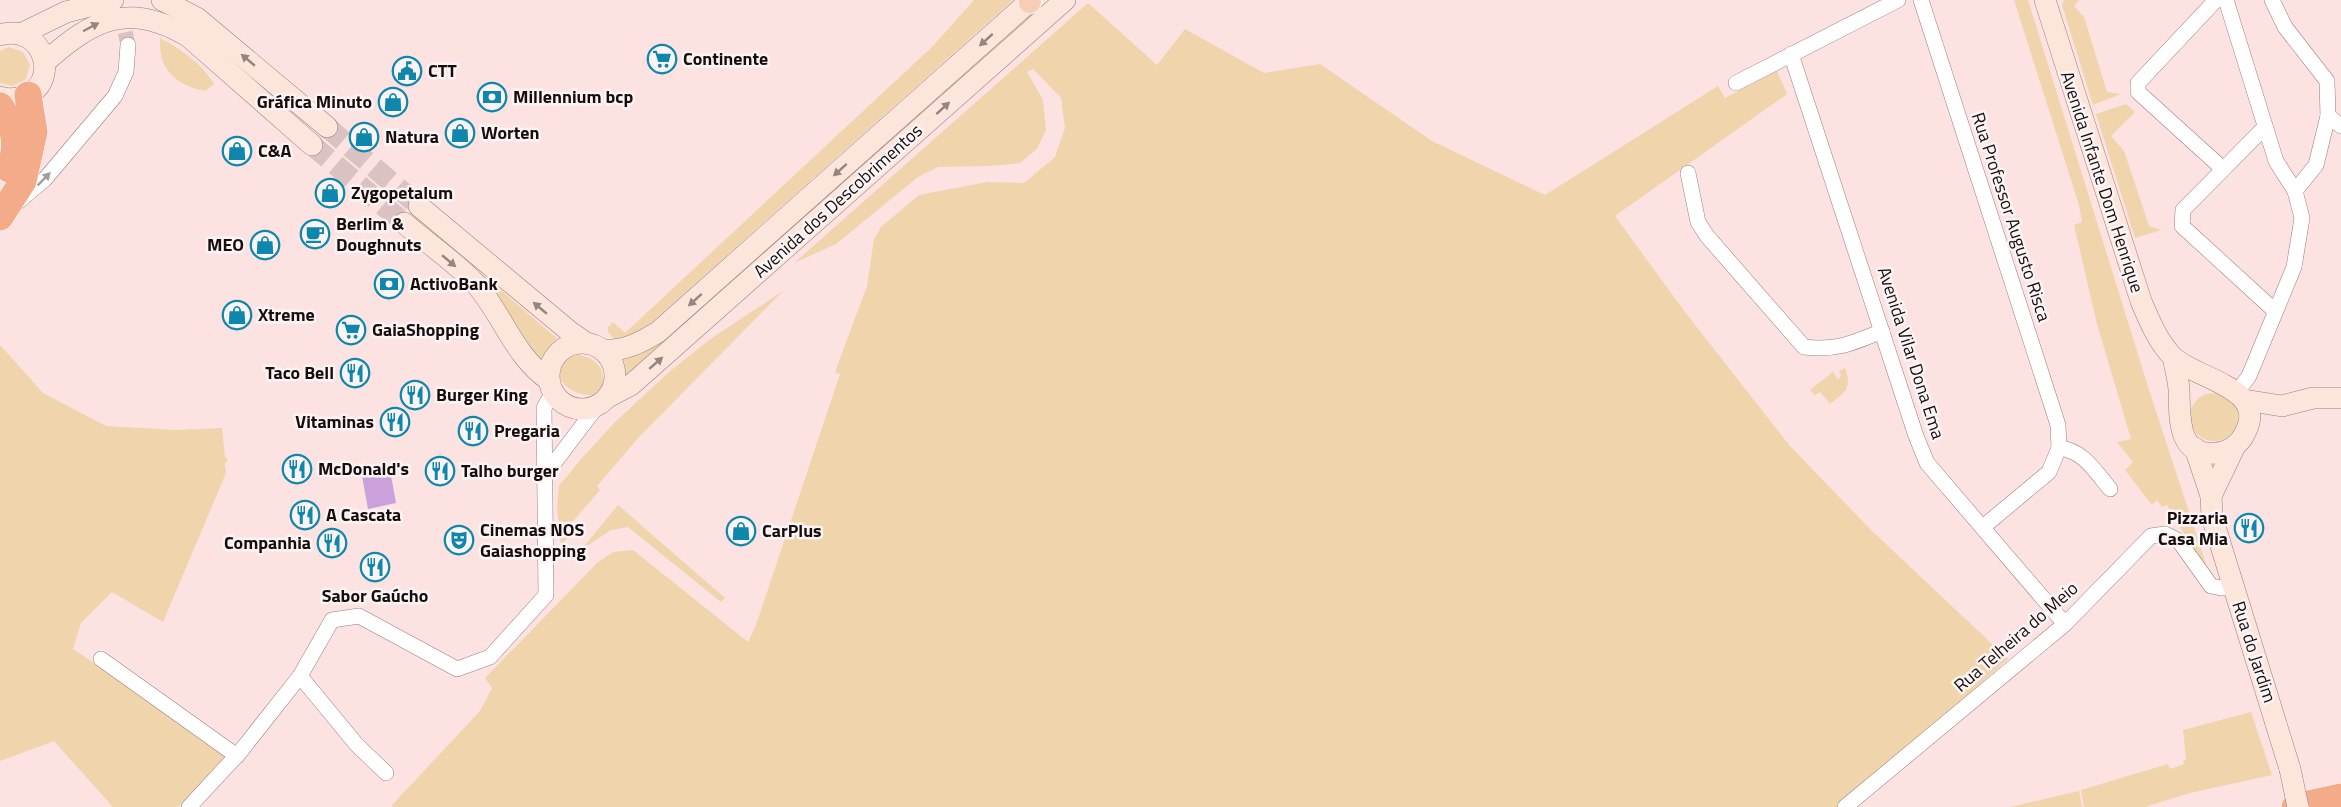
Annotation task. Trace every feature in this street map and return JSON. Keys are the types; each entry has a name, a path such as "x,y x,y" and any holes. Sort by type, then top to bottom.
{"highway":[{"path":"0,217 23,181 34,132 28,95"},
{"path":"0,106 9,120 16,139 14,158 0,186"},
{"path":"2296,807 2341,797"}],"main road":[{"path":"10,35 66,12 113,0"},
{"path":"162,0 168,1 197,18 327,127"},
{"name":"Avenida dos Descobrimentos","path":"603,401 631,385 1065,0"},
{"name":"Avenida Infante Dom Henrique","path":"2045,0 2141,301 2151,325 2173,357 2179,386 2182,432 2195,448"},
{"name":"Avenida dos Descobrimentos","path":"595,347 618,351 638,344 658,332 1030,1"},
{"path":"45,62 75,36 102,21 131,16 147,18 172,26 189,37 312,145"},
{"path":"0,97 16,99 28,95 38,87 44,75 45,62 41,50 33,40 10,35"},
{"path":"404,223 473,281 522,354 551,386 561,402 581,409 603,401 615,385 616,372 612,360 568,331 419,206"},
{"path":"551,386 550,367 556,355 566,347 578,343 595,347"},
{"name":"Avenida Infante Dom Henrique","path":"2173,357 2233,392"},
{"path":"2179,411 2183,402 2198,387 2233,392 2282,406"},
{"path":"2211,496 2247,430 2249,420 2233,392"},
{"path":"2195,448 2215,453 2238,443 2282,406 2313,398 2341,398"},
{"name":"Rua do Jardim","path":"2195,448 2211,496 2212,518 2290,769 2296,807"}],"street":[{"path":"1736,83 1898,0"},
{"name":"Rua Professor Augusto Risca","path":"1921,0 2058,425 2059,448"},
{"path":"2216,0 2138,83 2138,92 2223,169"},
{"path":"2226,0 2264,128 2276,161 2295,191 2302,218 2294,267 2249,376 2233,392"},
{"path":"2272,0 2285,27 2327,81 2328,116 2316,165 2295,191"},
{"path":"0,217 45,179 115,96 126,72 128,45"},
{"name":"Avenida Vilar Dona Ema","path":"1791,54 1916,436 1927,463 2065,624"},
{"path":"2328,116 2341,126"},
{"path":"2264,128 2183,210 2182,226 2275,311"},
{"path":"1688,173 1696,215 1707,236 1804,347 1823,350 1843,347 1882,331"},
{"path":"189,807 237,756 300,676 332,621 359,616 457,669 490,657 546,595 544,408 551,386"},
{"path":"545,475 603,401"},
{"path":"1983,527 2049,472 2059,448 2072,449 2080,455 2110,489"},
{"name":"Rua Telheira do Meio","path":"1845,807 2065,624 2151,536 2165,534 2179,541 2211,586 2221,588 2233,586"},
{"path":"101,659 237,756"},
{"path":"300,676 356,744 386,773"}],"shaded area":[{"path":"974,0 1013,0 652,322 623,339 614,339 608,332 608,327 613,322 625,333 933,46"},
{"path":"1048,0 1051,0 624,377 618,360 642,354 671,334"},
{"path":"2014,0 2028,0 2150,393 2210,576 2167,505 2162,507 2157,500 2152,505 2125,470 2133,462 2117,442 2131,439 2097,324 2074,225 2082,222 2079,205"},
{"path":"2064,0 2079,0 2074,6 2084,17 2107,92 2121,94 2093,105 2062,5"},
{"path":"1088,3 1157,65 1185,29 1264,73 1320,64 1432,141 1545,195 1718,86 1725,98 1777,71 1787,94 1615,216 1685,312 1790,446 1870,529 2008,659 1842,807 393,807 392,805 480,711 492,688 485,678 597,563 613,552 633,550 748,642 756,625 840,374 835,372 867,286 874,239 881,227 919,195 987,182 1024,183 1055,157 1065,128 1061,98 1033,69 1027,72 1043,100 1046,130 1037,149 1020,163 938,167 918,177 836,244 794,263"},
{"path":"160,38 190,57 204,70 214,84 205,91 192,88 175,78 163,62"},
{"path":"9,47 23,52 30,65 26,79 13,86 0,83 0,51"},
{"path":"2126,104 2135,112 2111,136 2124,151 2149,226 2162,230 2135,238 2096,114"},
{"path":"412,214 560,341 544,354 539,366 409,217"},
{"path":"783,291 639,437 597,486 600,490 569,526 573,530 561,546 557,507 559,486 582,458 614,423 669,372 709,340"},
{"path":"0,345 43,393 106,426 178,430 222,428 225,457 228,460 225,464 226,473 163,622 112,592 81,623 73,649 228,753 178,807 113,807 54,741 0,761"},
{"path":"576,355 588,358 601,369 603,386 593,395 574,391 561,380 560,366"},
{"path":"1845,368 1848,385 1830,404 1820,392 1815,395 1810,390 1833,372 1838,379 1841,376 1839,371"},
{"path":"2214,393 2231,400 2238,417 2231,434 2214,441 2197,434 2190,417 2197,400"},
{"path":"390,470 396,503 368,509 362,476"},
{"path":"618,505 725,598 721,602 628,527 611,530 581,550"},
{"path":"2251,712 2272,775 2190,793 2145,807 2084,807 2081,790 2168,764 2170,769 2184,764 2183,761 2186,760 2183,730"},
{"path":"2079,791 2082,807 2010,807"}],"tunnel":[{"path":"120,10 128,45"},
{"path":"327,127 419,206"},
{"path":"312,145 404,223"}],"place":[{"name":"Continente","path":"662,59"},
{"name":"CTT","path":"407,71"},
{"name":"Millennium bcp","path":"492,97"},
{"name":"Gráfica Minuto","path":"393,102"},
{"name":"Worten","path":"460,133"},
{"name":"Natura","path":"364,137"},
{"name":"C&A","path":"237,151"},
{"name":"Zygopetalum","path":"330,193"},
{"name":"Berlim & Doughnuts","path":"315,234"},
{"name":"MEO","path":"265,245"},
{"name":"ActivoBank","path":"389,284"},
{"name":"Xtreme","path":"237,315"},
{"name":"GaiaShopping","path":"351,330"},
{"name":"Taco Bell","path":"355,373"},
{"name":"Burger King","path":"415,395"},
{"name":"Vitaminas","path":"395,422"},
{"name":"Pregaria","path":"473,431"},
{"name":"McDonald's","path":"297,469"},
{"name":"Talho burger","path":"440,471"},
{"name":"A Cascata","path":"305,515"},
{"name":"Pizzaria Casa Mia","path":"2249,528"},
{"name":"CarPlus","path":"741,531"},
{"name":"Cinemas NOS Gaiashopping","path":"459,540"},
{"name":"Companhia","path":"332,543"},
{"name":"Sabor Gaúcho","path":"375,567"}]}
